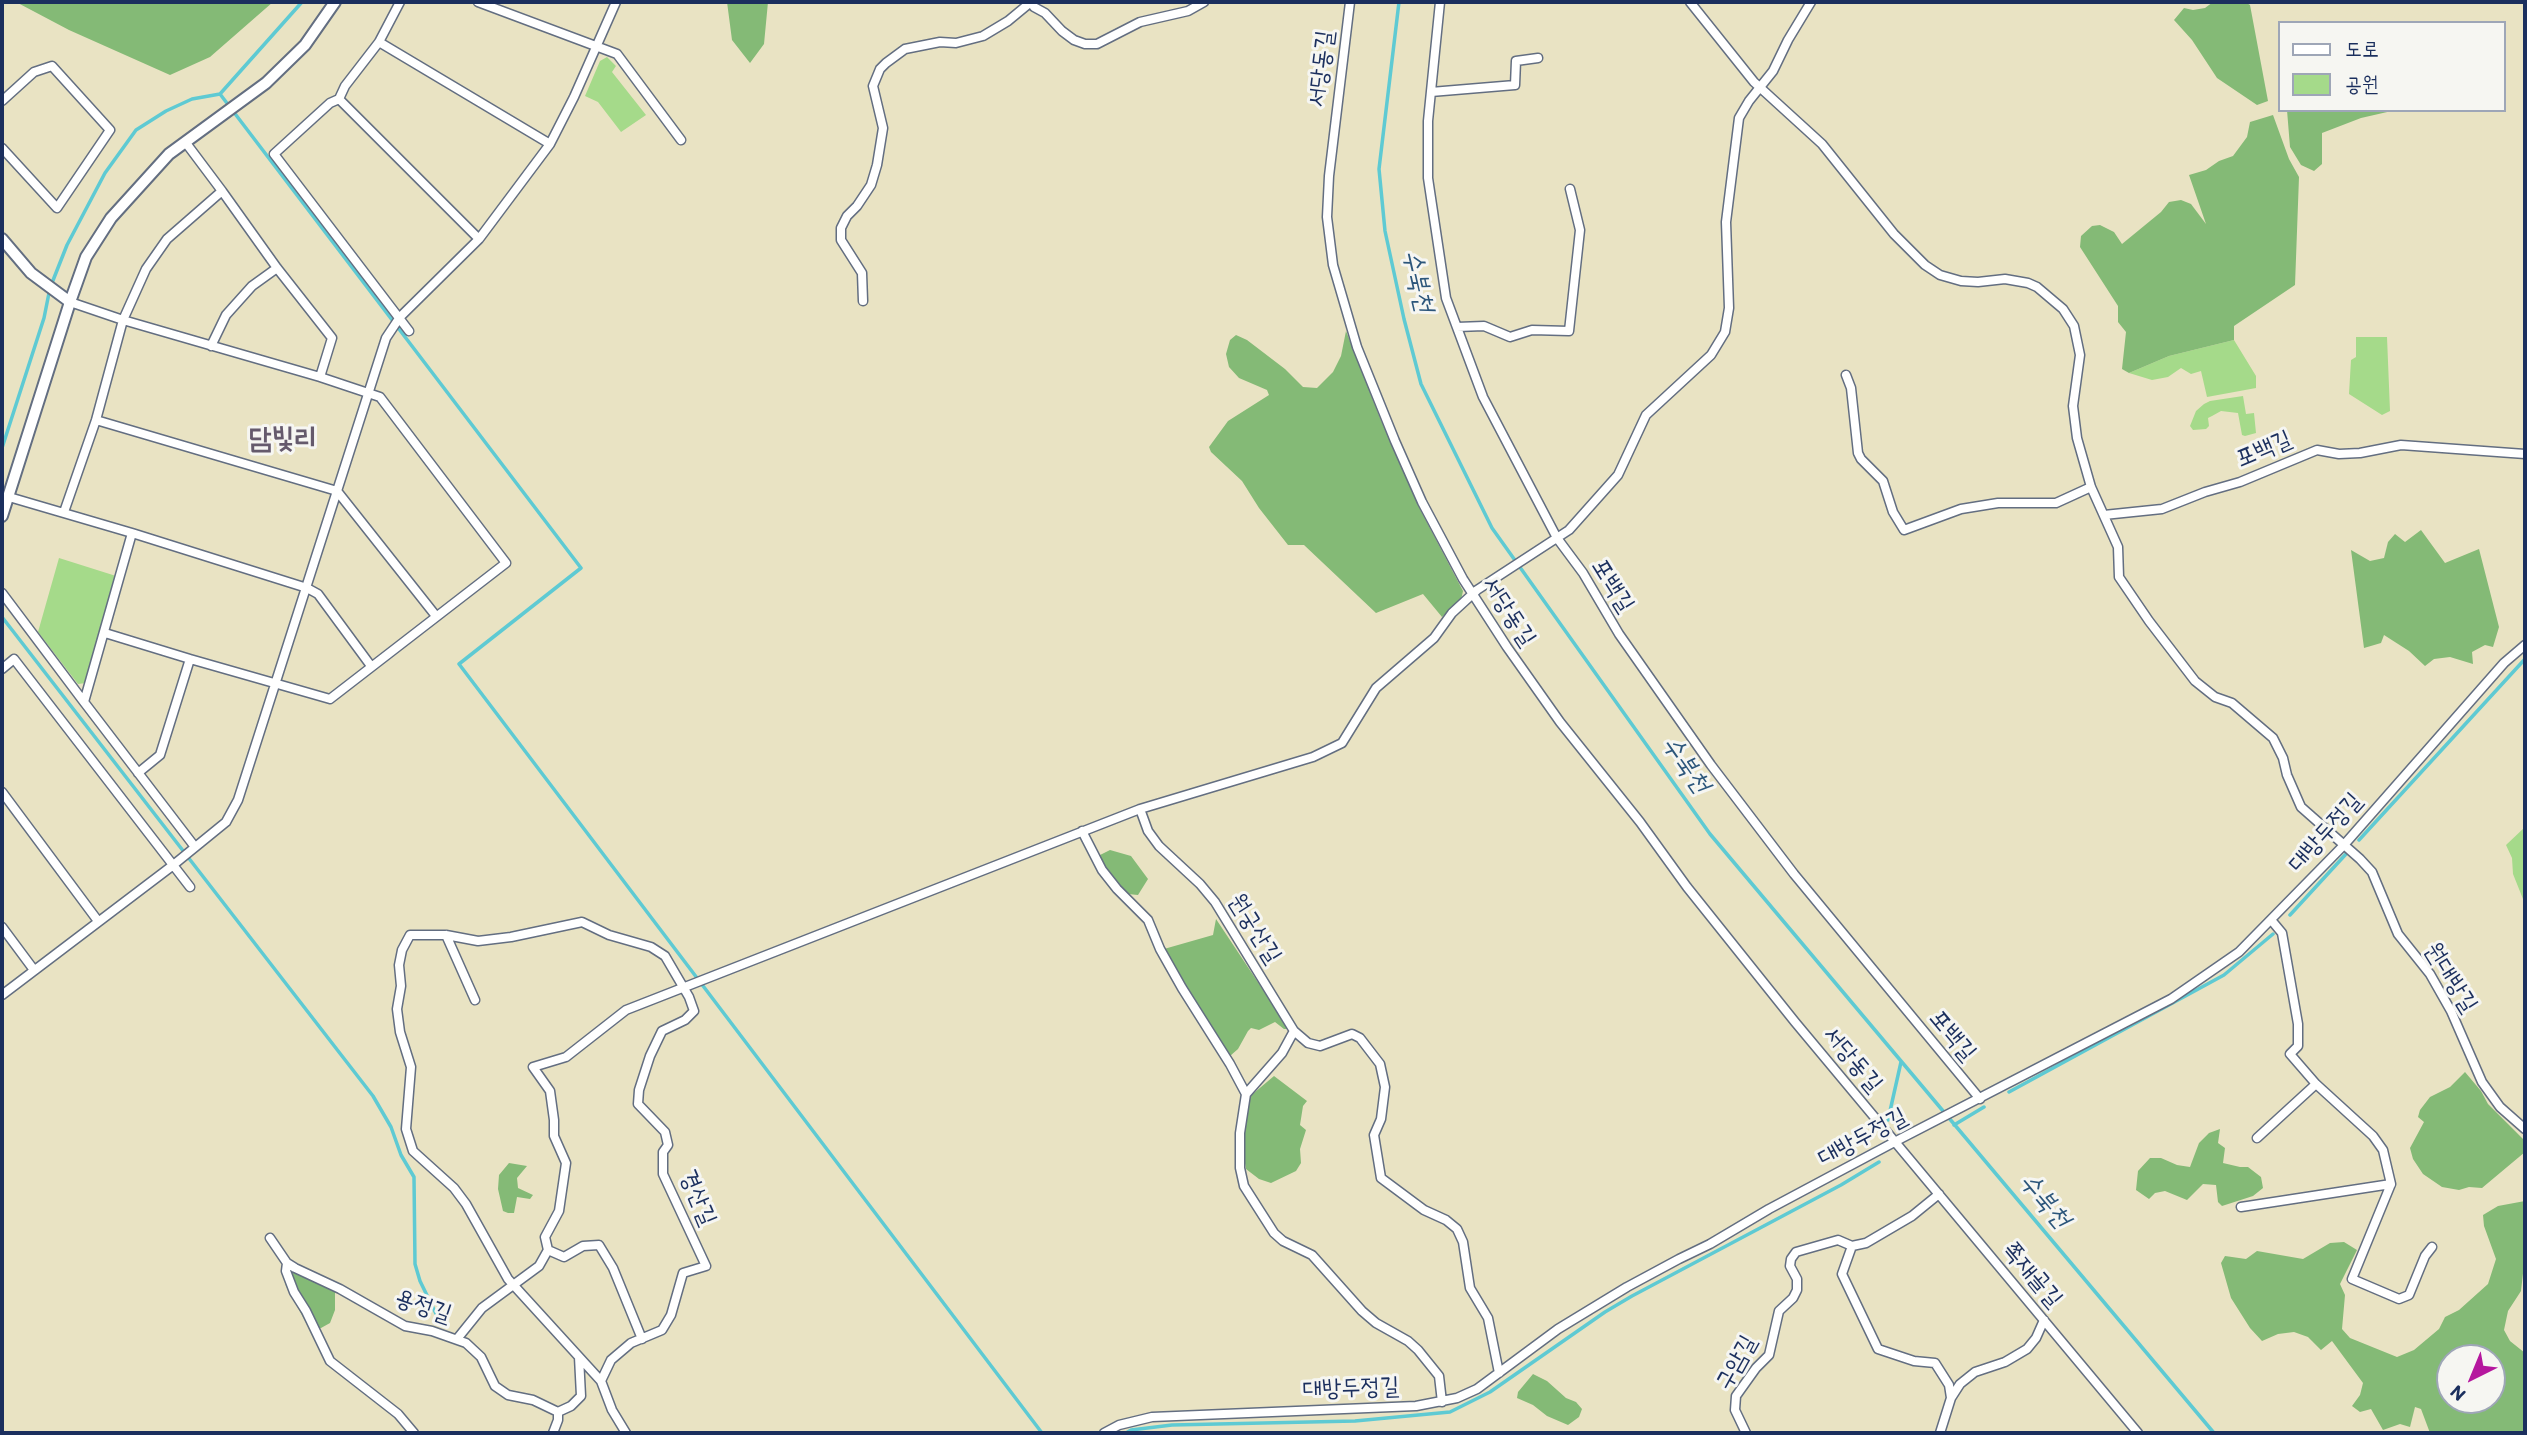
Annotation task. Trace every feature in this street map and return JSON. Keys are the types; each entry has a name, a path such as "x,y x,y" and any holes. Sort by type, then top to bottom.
{"street":[{"path":"2,516 66,300 86,257 111,218 150,173 266,83 305,45 335,2"},
{"path":"400,2 379,42 345,86 339,99 330,103 274,154 409,331"},
{"path":"478,2 617,54 681,140"},
{"path":"2,995 173,866 226,822 239,800 386,338 400,317 479,239 550,144 616,2"},
{"path":"863,301 862,273 841,240 841,228 847,216 872,185 883,128 873,86 880,69 886,63 905,49 940,42 956,43 984,36 1031,2 1034,8 1045,13 1062,31 1085,44 1097,44 1140,22 1188,11 1200,3"},
{"name":"서당동길","path":"1350,2 1329,176 1327,217 1333,265 1357,347 1422,502 1475,592 1560,722 1640,822 1687,887 1899,1140"},
{"name":"포백길","path":"1440,2 1428,121 1430,199 1446,298 1483,397 1554,541 1583,573 1619,634 1733,796 1980,1099"},
{"path":"1690,2 1760,88 1822,144 1894,234 1925,265 1940,275 1961,281 2005,279 2028,283 2037,287 2063,309 2074,326 2079,347 2080,366 2073,406 2077,438 2091,487 2118,547 2119,577 2195,681 2215,697 2232,703 2273,738 2301,807 2343,845"},
{"path":"457,1339 473,1322 482,1307 532,1272 548,1250 545,1237 559,1211 566,1163 554,1136 550,1091 533,1067 566,1057 626,1010 1140,809 1313,757 1342,743 1376,688 1434,638 1452,613 1475,592 1569,530 1618,475 1646,415 1711,355 1725,332 1729,308 1726,222 1737,128 1743,111 1773,71 1811,2"},
{"path":"379,42 550,144"},
{"path":"1431,92 1515,85 1516,61 1538,58"},
{"path":"2,101 34,72 52,66 110,130 57,208 2,148"},
{"path":"339,99 479,239"},
{"path":"186,143 332,338 320,377"},
{"path":"1457,327 1484,327 1510,337 1532,330 1569,331 1580,230 1570,189"},
{"path":"64,512 96,420 124,320 146,269 167,239 222,191"},
{"path":"2,239 31,273 66,300 380,397 506,564 330,699 105,633"},
{"path":"211,346 226,315 252,285 277,268"},
{"path":"1846,375 1851,388 1859,456 1881,476 1893,512 1904,530 1949,513 1989,504 2056,503 2091,487"},
{"path":"96,420 337,491 436,617"},
{"name":"포백길","path":"2104,514 2162,509 2240,482 2317,450 2339,454 2360,453 2401,445 2525,454"},
{"path":"9,497 307,588 318,594 371,666"},
{"path":"84,702 132,533"},
{"path":"2,593 195,847"},
{"name":"대방두정길","path":"1104,1433 1119,1425 1152,1417 1416,1406 1442,1402 1477,1389 1558,1329 1618,1293 1899,1140 2171,999 2239,953 2343,845 2504,663 2525,645"},
{"path":"2,669 14,659 190,887"},
{"path":"138,773 160,755 190,659"},
{"path":"2,792 99,921"},
{"name":"원궁산길","path":"1140,809 1148,831 1159,846 1200,884 1215,902 1294,1031"},
{"path":"1082,831 1102,870 1147,920 1182,988 1246,1094"},
{"name":"원대방길","path":"2343,845 2372,872 2398,934 2430,974 2451,1011 2482,1082 2500,1107 2525,1129"},
{"path":"2272,921 2283,933 2298,1024 2298,1046 2290,1054 2316,1084 2373,1136 2383,1150 2391,1184 2352,1279 2399,1299 2409,1295 2424,1256 2432,1247"},
{"name":"경산길","path":"601,1381 611,1360 631,1343 662,1330 671,1315 683,1273 706,1266 663,1174 663,1152 668,1145 665,1132 638,1104 639,1090 650,1056 662,1031 685,1020 694,1011 665,956 651,947 609,935 582,922 478,941 446,935 410,935 402,950 399,965 401,986 397,1009 400,1032 411,1066 406,1129 408,1139 416,1156 454,1188 466,1204 513,1284 601,1381 611,1410 626,1433"},
{"path":"2,928 34,970"},
{"path":"446,935 475,1000"},
{"path":"1442,1402 1439,1376 1418,1350 1399,1335 1376,1323 1319,1261 1274,1233 1244,1186 1240,1168 1240,1133 1246,1094 1282,1053 1294,1031 1308,1043 1320,1046 1352,1034 1360,1038 1380,1064 1385,1087 1381,1119 1374,1135 1381,1178 1424,1210 1446,1220 1457,1229 1463,1242 1470,1288 1488,1318 1499,1373"},
{"path":"2257,1138 2316,1084"},
{"name":"쪽재골길","path":"1899,1140 1939,1194 2138,1433"},
{"path":"2241,1207 2391,1184"},
{"name":"구암길","path":"1746,1433 1735,1410 1736,1396 1769,1355 1779,1311 1793,1298 1797,1290 1797,1279 1790,1266 1796,1252 1838,1240 1852,1246 1866,1242 1912,1216 1939,1194"},
{"path":"270,1238 287,1264 286,1271 293,1292 306,1311 330,1361 398,1414 414,1433"},
{"path":"548,1250 564,1257 583,1246 599,1245 613,1268 642,1339"},
{"path":"1852,1246 1842,1274 1878,1349 1914,1361 1935,1363 1949,1385 1951,1398"},
{"name":"용정길","path":"287,1264 340,1289 405,1326 432,1331 466,1343 481,1357 498,1389 508,1395 533,1399 558,1412"},
{"path":"1940,1433 1951,1398 1960,1384 1975,1372 2005,1362 2027,1349 2036,1338 2044,1320"},
{"path":"553,1433 558,1412 571,1406 581,1396 579,1357"}],"green space":[{"path":"16,2 273,2 210,57 170,75 69,30"},
{"path":"727,2 768,2 764,44 750,63 732,40"},
{"path":"2213,2 2245,2 2250,5 2268,101 2257,105 2217,78 2192,40 2174,20 2184,8 2205,8"},
{"path":"607,57 616,66 612,72 646,115 621,132 598,102 585,96 600,61"},
{"path":"2287,112 2387,112 2361,118 2322,133 2322,164 2314,171 2301,165 2290,147"},
{"path":"2273,115 2289,159 2299,177 2295,285 2234,326 2234,340 2169,356 2129,373 2122,369 2126,332 2118,322 2118,306 2080,247 2081,236 2092,226 2100,225 2114,232 2122,244 2161,212 2169,202 2181,200 2191,204 2206,224 2189,175 2206,170 2233,156 2247,137 2250,122"},
{"path":"1346,331 1421,511 1463,591 1461,600 1442,617 1423,594 1376,613 1304,545 1288,545 1242,481 1209,447 1228,421 1269,395 1267,390 1239,378 1229,367 1226,354 1230,340 1236,335 1247,340 1285,369 1303,387 1317,388 1333,372 1341,356"},
{"path":"2356,337 2387,337 2390,411 2382,415 2349,394 2351,360 2356,357"},
{"path":"2234,340 2256,376 2256,388 2207,397 2201,371 2191,374 2181,368 2168,377 2152,380 2129,373 2169,356"},
{"path":"2243,396 2246,414 2254,413 2256,433 2242,435 2238,413 2221,411 2208,418 2209,426 2206,429 2193,430 2190,426 2196,411 2204,404"},
{"path":"2421,530 2445,563 2479,549 2499,627 2493,647 2485,645 2472,652 2473,664 2450,657 2434,659 2425,666 2409,651 2384,635 2381,643 2364,648 2351,550 2370,561 2384,558 2388,542 2395,534 2405,542"},
{"path":"59,558 116,576 86,683 78,684 38,632"},
{"path":"2525,827 2525,904 2513,874 2512,858 2506,845"},
{"path":"1110,850 1131,856 1148,879 1138,895 1128,894 1116,883 1098,856"},
{"path":"1216,919 1289,1029 1284,1029 1275,1022 1259,1030 1251,1028 1238,1049 1230,1056 1226,1055 1164,949 1213,935"},
{"path":"2465,1072 2488,1104 2525,1141 2525,1152 2482,1188 2469,1187 2459,1190 2442,1187 2423,1174 2413,1159 2410,1148 2424,1122 2418,1117 2420,1110 2430,1097 2450,1087"},
{"path":"1274,1076 1307,1101 1303,1106 1300,1125 1306,1130 1300,1149 1301,1163 1296,1171 1271,1183 1259,1179 1246,1169 1243,1152 1248,1098"},
{"path":"2220,1129 2218,1143 2225,1148 2223,1163 2248,1167 2261,1177 2263,1188 2253,1196 2222,1206 2218,1202 2216,1185 2203,1184 2187,1200 2165,1191 2155,1193 2149,1199 2136,1190 2138,1171 2150,1158 2161,1158 2190,1167 2199,1143 2209,1133"},
{"path":"509,1163 527,1166 517,1178 518,1188 533,1195 530,1199 517,1197 514,1213 503,1211 498,1189 499,1175"},
{"path":"2525,1201 2525,1256 2521,1291 2508,1311 2504,1330 2510,1341 2525,1353 2525,1433 2430,1433 2421,1409 2415,1407 2410,1427 2400,1424 2383,1430 2371,1409 2360,1412 2352,1406 2360,1395 2363,1383 2332,1341 2321,1350 2308,1337 2294,1332 2278,1334 2262,1341 2250,1328 2231,1298 2221,1263 2225,1256 2246,1259 2257,1251 2303,1259 2330,1243 2344,1242 2357,1250 2340,1284 2345,1295 2342,1329 2350,1338 2397,1357 2414,1350 2439,1329 2445,1317 2459,1310 2488,1284 2496,1259 2484,1226 2483,1215 2498,1206"},
{"path":"293,1271 335,1292 335,1310 330,1323 321,1328 309,1328 286,1286 283,1273"},
{"path":"1533,1374 1547,1381 1566,1398 1576,1402 1582,1409 1579,1417 1568,1425 1517,1398 1518,1392"}],"waterway":[{"path":"2,448 44,318 50,288 67,245 105,173 136,130 192,99 220,94 302,2"},
{"name":"수북천","path":"1399,2 1379,169 1385,231 1421,384 1492,528 1710,834 2214,1433"},
{"path":"220,94 581,568 459,664 1042,1433"},
{"path":"2,617 373,1096 414,1177 415,1264 420,1281 441,1324"},
{"path":"2359,840 2525,659"},
{"path":"2290,915 2346,854"},
{"path":"2009,1092 2224,975 2273,934"},
{"path":"1888,1120 1901,1062"},
{"path":"1954,1125 1984,1107"},
{"path":"1126,1433 1172,1425 1355,1421 1450,1412 1490,1392 1632,1296 1879,1162"}],"district":[{"name":"담빛리","path":"283,440"}]}
